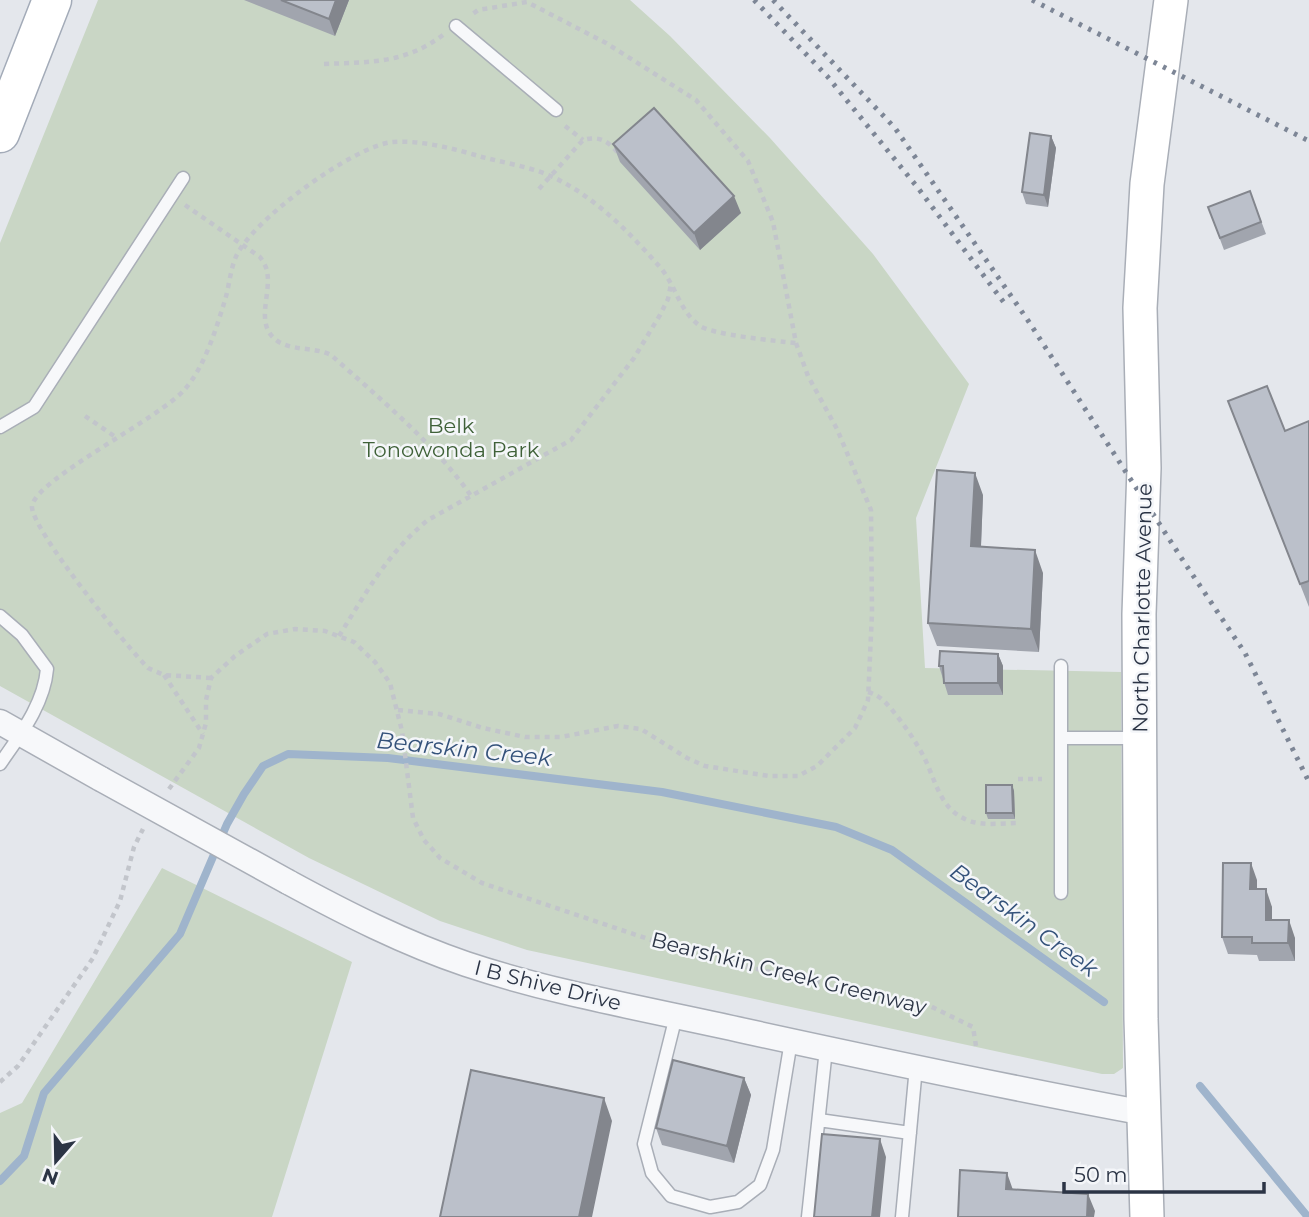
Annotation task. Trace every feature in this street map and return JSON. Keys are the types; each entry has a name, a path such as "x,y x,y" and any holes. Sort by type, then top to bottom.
{"main road":[{"path":"0,133 52,0"},
{"name":"North Charlotte Avenue","path":"1147,1217 1141,1040 1139,614 1144,468 1140,308 1147,184 1171,0"}],"street":[{"name":"I B Shive Drive","path":"10,728 332,906 466,964 609,1001 826,1049 1145,1113"}],"lane":[{"path":"456,26 556,110"},
{"path":"0,427 34,407 183,178"},
{"path":"0,616 22,635 47,669 45,686 10,728 0,765"},
{"path":"1061,666 1061,893"},
{"path":"1061,738 1139,738"},
{"path":"676,1016 644,1144 652,1173 671,1196 710,1207 738,1202 760,1185 773,1150 791,1041"},
{"path":"808,1217 826,1049"},
{"path":"902,1217 916,1068"},
{"path":"819,1120 910,1133"}],"path":[{"path":"324,64 387,61 426,48 478,10 527,2 606,43 696,100 748,161 773,222 796,343 808,376 838,429 871,509 872,612 868,701 855,728 817,766 798,776 769,776 705,766 641,729 618,726 561,737 525,737 483,728 439,714 398,710"},
{"path":"539,189 583,141 592,138 611,144 627,162"},
{"path":"211,678 164,675 148,668 50,544 32,510 33,501 71,469 184,391 197,372 225,301 235,258 243,244 267,218 309,184 357,155 390,142 415,143 458,150 551,176 587,197 611,216 662,269 684,310 702,328 796,343"},
{"path":"171,197 260,257 267,268 265,323 271,336 288,345 321,350 331,355 422,440 471,495"},
{"path":"338,636 388,558 411,534 428,520 571,440 634,358 668,299 671,283"},
{"path":"85,416 117,438"},
{"path":"164,675 203,734"},
{"path":"868,692 884,700 912,736 930,770 935,786 956,814 968,821 979,823 1018,823"},
{"name":"Bearshkin Creek Greenway","path":"401,731 413,818 424,840 440,858 482,883 672,947 765,971 930,1006 973,1027 976,1046"}],"green space":[{"name":"Belk Tonowonda Park","path":"98,0 630,0 670,36 770,138 873,254 969,384 916,518 925,668 1121,672 1123,1068 1114,1074 1102,1074 527,950 440,921 309,858 0,686 0,243"},
{"path":"162,868 352,962 272,1217 0,1217 0,1113 22,1103"}],"building":[{"path":"281,0 336,0 329,19"},
{"path":"654,108 734,196 694,233 613,144"},
{"path":"1030,133 1051,136 1044,195 1022,192"},
{"path":"1250,191 1261,222 1220,238 1208,207"},
{"path":"1267,386 1285,431 1309,421 1309,581 1300,584 1228,401"},
{"path":"937,470 975,473 971,546 1035,550 1031,629 928,623"},
{"path":"940,651 998,654 998,683 944,683 943,666 939,666"},
{"path":"986,785 1012,785 1013,813 986,813"},
{"path":"1223,863 1251,863 1250,889 1266,889 1266,920 1289,920 1288,943 1252,943 1252,937 1222,937"},
{"path":"673,1060 744,1078 727,1146 656,1128"},
{"path":"471,1070 604,1098 579,1217 440,1217"},
{"path":"822,1134 880,1139 872,1217 814,1217"},
{"path":"960,1170 1007,1173 1006,1189 1088,1194 1087,1217 958,1217"}],"waterway":[{"name":"Bearskin Creek","path":"0,1181 24,1156 44,1093 180,934 227,824 244,794 263,766 288,754 388,758 662,792 836,827 892,850 1104,1002"},
{"name":"Bearskin Creek","path":"1200,1086 1308,1217"}],"railway":[{"path":"754,0 827,76 918,188 1005,304"},
{"path":"773,0 895,128 1029,322 1245,653 1309,782"},
{"path":"1032,0 1309,141"}]}
